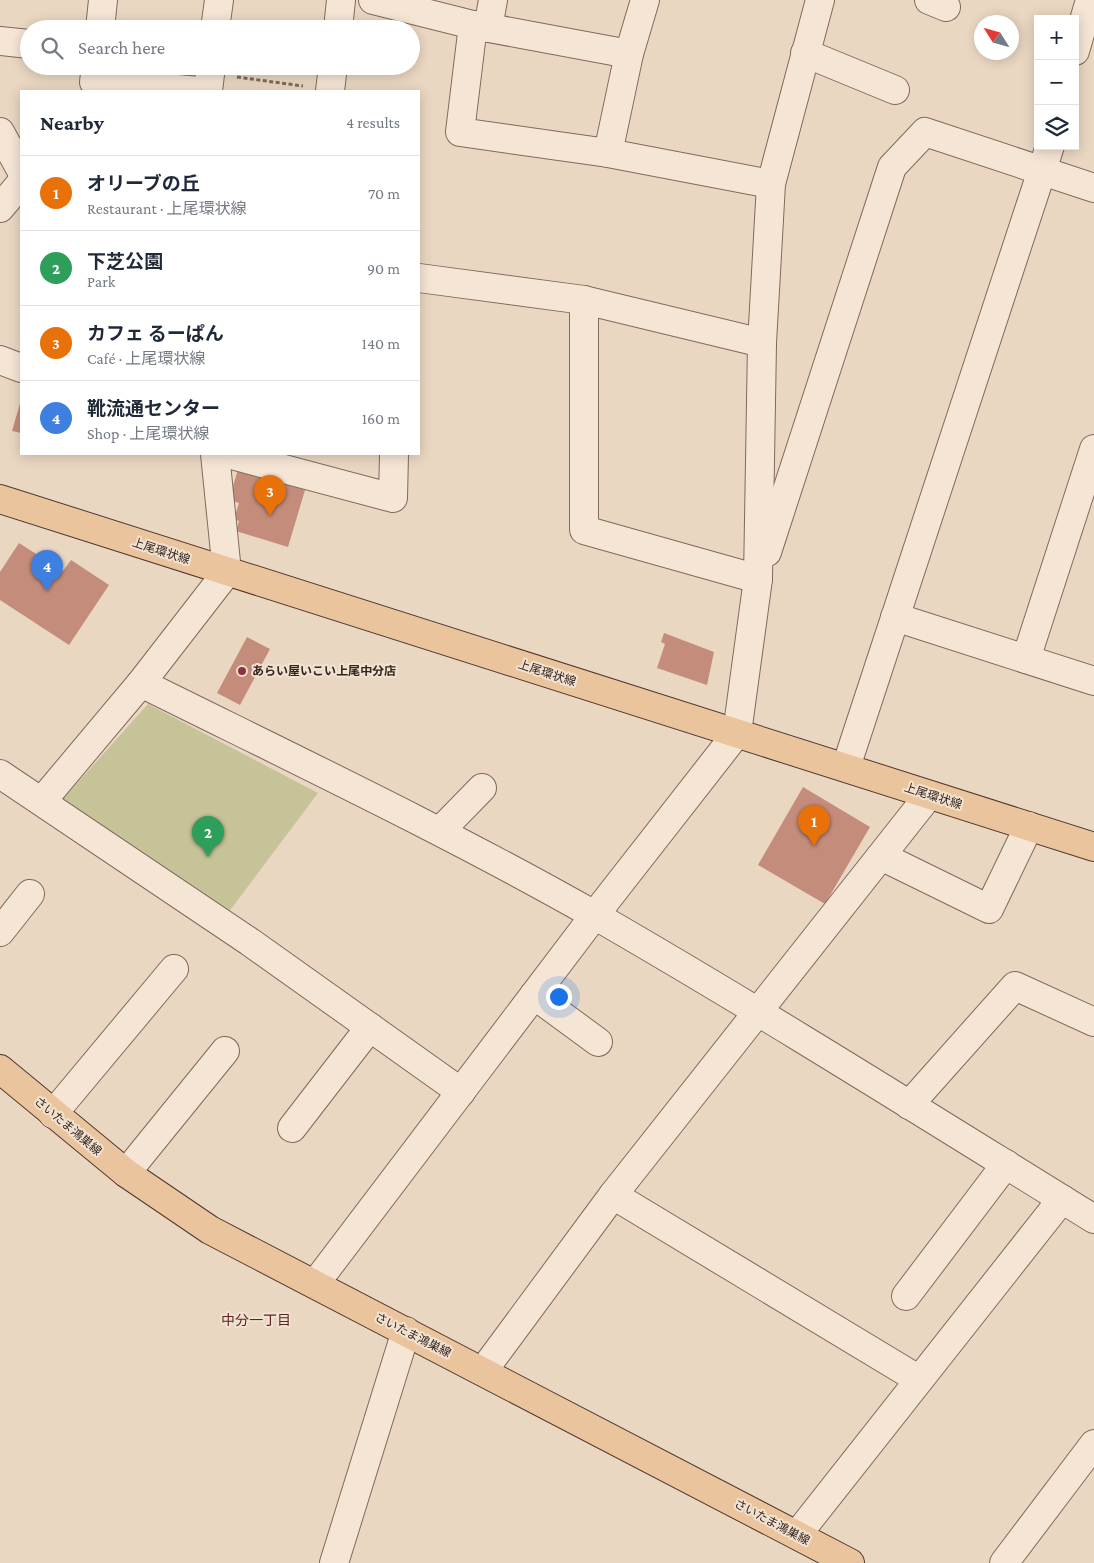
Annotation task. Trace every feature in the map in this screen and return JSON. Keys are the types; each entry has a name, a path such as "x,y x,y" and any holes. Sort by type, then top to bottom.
{"main road":[{"name":"上尾環状線","path":"0,499 1094,847"},
{"name":"さいたま鴻巣線","path":"0,1069 126,1173 210,1230 850,1563"}],"street":[{"path":"101,20 103,0"},
{"path":"216,20 219,0"},
{"path":"339,20 341,0"},
{"path":"374,0 481,26 629,54"},
{"path":"492,0 481,26 460,132 608,153 770,184"},
{"path":"608,153 629,54 645,0"},
{"path":"315,1284 594,916 737,733 758,579 762,343 770,184 820,0"},
{"path":"1082,50 1090,0"},
{"path":"0,41 20,43"},
{"path":"806,53 895,90"},
{"path":"95,75 94,82 188,90"},
{"path":"208,90 210,75"},
{"path":"319,89 328,75"},
{"path":"0,132 20,168"},
{"path":"758,579 892,167 925,132 1046,158 1094,188"},
{"path":"846,767 1046,158"},
{"path":"0,208 20,184"},
{"path":"420,278 584,300 762,343"},
{"path":"584,300 584,530 758,579"},
{"path":"0,360 20,368"},
{"path":"1026,659 1094,449"},
{"path":"42,801 141,683 227,572 215,455"},
{"path":"232,455 393,498 394,455"},
{"path":"895,617 1094,681"},
{"path":"141,683 440,831 594,916 756,1011 1062,1198 1093,1215"},
{"path":"0,774 370,1027 461,1092"},
{"path":"440,831 482,788"},
{"path":"483,1371 613,1195 756,1011 929,795"},
{"path":"881,856 988,909 1029,826"},
{"path":"0,932 30,894"},
{"path":"53,1114 174,969"},
{"path":"909,1105 1015,986 1094,1022"},
{"path":"534,995 598,1042"},
{"path":"292,1128 370,1027"},
{"path":"126,1173 225,1051"},
{"path":"906,1296 1006,1164"},
{"path":"613,1195 918,1379"},
{"path":"797,1535 1062,1198"},
{"path":"334,1563 406,1331"},
{"path":"1004,1563 1094,1444"}],"path":[{"path":"236,77 319,89"}],"shaded area":[{"path":"148,704 318,793 228,913 62,800"}],"building":[{"path":"20,403 20,433 12,431"},
{"path":"238,469 305,490 288,547 236,531 239,521 234,519 239,503 229,500"},
{"path":"19,543 63,571 71,560 109,585 69,645 0,600 0,572"},
{"path":"664,633 714,652 707,685 657,668 665,644 661,642"},
{"path":"247,637 270,649 240,705 217,693"},
{"path":"803,787 870,827 825,904 758,865"}],"place":[{"name":"カフェ るーぱん","path":"270,516"},
{"name":"靴流通センター","path":"47,591"},
{"name":"あらい屋いこい上尾中分店","path":"242,671"},
{"name":"オリーブの丘","path":"814,846"},
{"name":"下芝公園","path":"208,857"}],"district":[{"name":"中分一丁目","path":"256,1320"}]}
